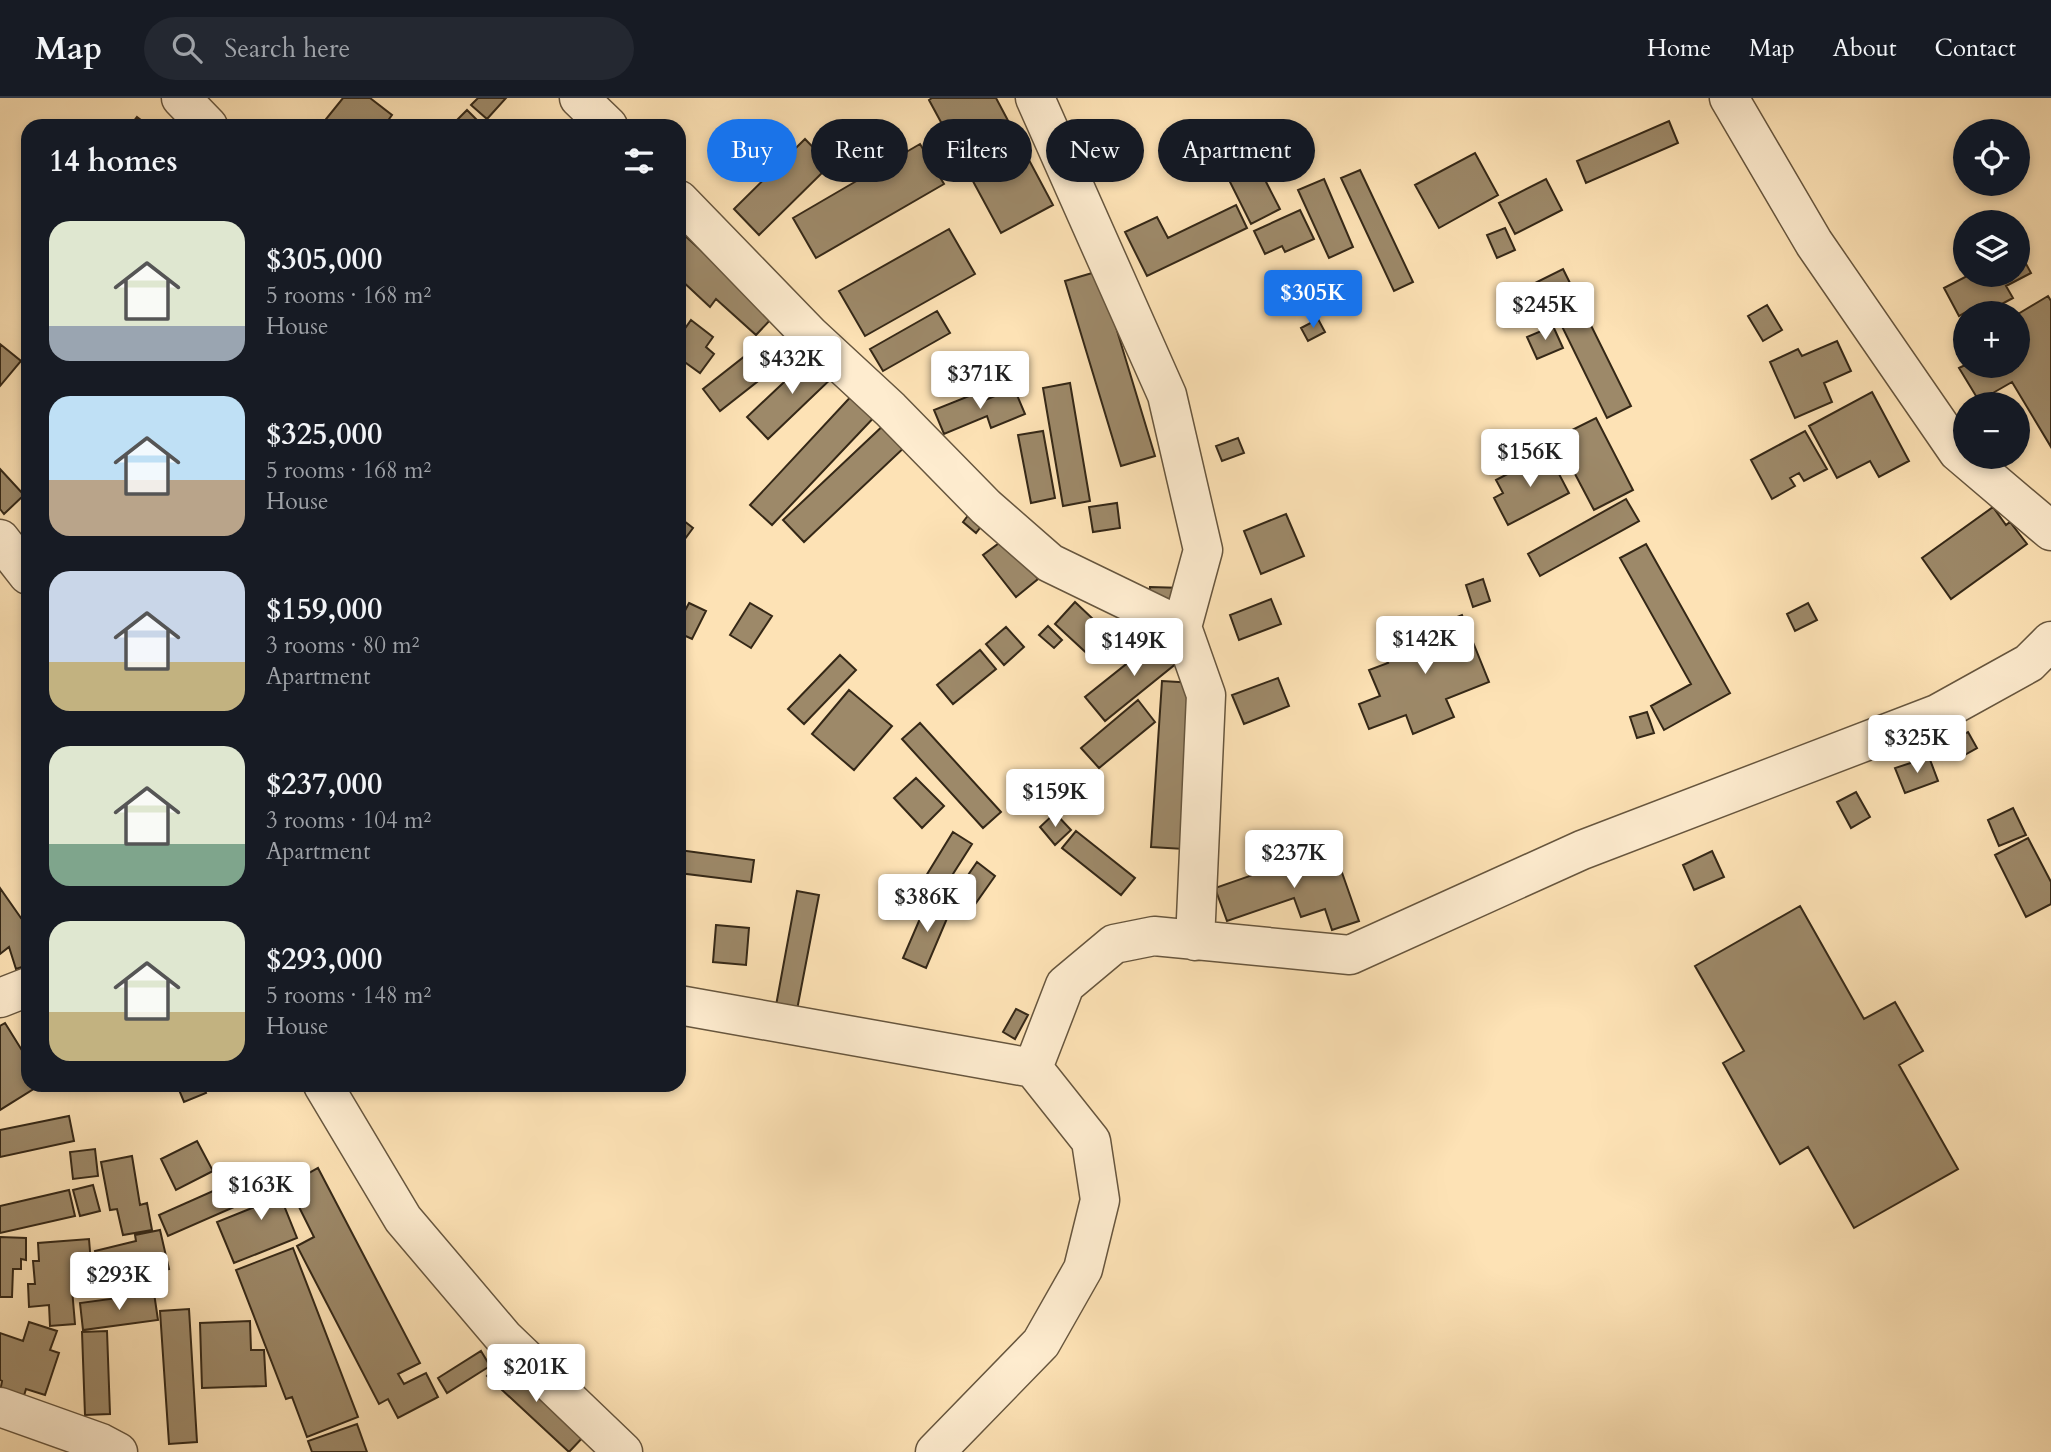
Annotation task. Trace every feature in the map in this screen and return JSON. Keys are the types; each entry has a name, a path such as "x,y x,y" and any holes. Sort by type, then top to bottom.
{"street":[{"path":"181,98 201,119"},
{"path":"579,98 601,119"},
{"path":"1035,98 1167,395 1203,550 1182,627 1206,695 1195,941"},
{"path":"1729,98 1814,243 1958,452 2051,531"},
{"path":"686,207 810,335 890,409 986,507 1050,563 1182,627"},
{"path":"0,539 21,566"},
{"path":"1032,1068 1066,985 1114,944 1154,936 1350,955 1582,850 1937,714 2029,663 2051,641"},
{"path":"0,998 21,990"},
{"path":"686,1006 1032,1068 1091,1141 1100,1200 1083,1269 1041,1343 935,1452"},
{"path":"327,1092 403,1219 504,1338 623,1452"},
{"path":"0,1407 101,1443 118,1452"}],"building":[{"path":"343,98 370,98 392,115 389,119 326,119"},
{"path":"478,98 506,98 487,119 471,105"},
{"path":"996,98 1007,119 939,119 929,100"},
{"path":"467,110 476,119 458,119"},
{"path":"1669,121 1678,143 1586,183 1577,161"},
{"path":"805,139 811,145 813,182 759,235 734,209 761,182 797,182 797,147"},
{"path":"920,144 922,147 922,182 944,184 816,258 793,218 855,182 908,182 908,151"},
{"path":"1475,153 1498,195 1439,228 1415,185"},
{"path":"1032,166 1053,205 1001,233 973,182 1032,182"},
{"path":"1360,170 1413,282 1394,291 1341,178"},
{"path":"1324,179 1353,247 1329,258 1298,190"},
{"path":"1546,179 1562,210 1515,234 1499,203"},
{"path":"1230,182 1266,182 1280,209 1251,224"},
{"path":"1236,205 1247,228 1147,276 1125,232 1157,217 1168,238"},
{"path":"1300,210 1314,239 1285,252 1282,246 1265,254 1254,231"},
{"path":"1505,228 1515,250 1497,258 1487,235"},
{"path":"949,229 975,274 865,336 839,291"},
{"path":"686,237 774,316 756,335 716,299 710,307 686,285"},
{"path":"1563,269 1631,406 1607,418 1553,308 1542,313 1529,286"},
{"path":"1099,271 1155,456 1121,466 1065,281"},
{"path":"1953,283 1953,287 2007,287 2013,298 2007,301 1953,301 1953,305 1944,288"},
{"path":"2048,296 2051,301 2051,447 2030,412 2030,392 2018,392 2012,382 1995,392 1974,392 1965,378 2030,378 2030,307"},
{"path":"1767,305 1782,330 1763,341 1748,316"},
{"path":"937,311 950,333 883,371 870,349"},
{"path":"1318,319 1325,332 1308,341 1301,328"},
{"path":"691,320 713,337 706,347 714,354 700,373 686,363 686,327"},
{"path":"1553,326 1563,348 1537,359 1527,337"},
{"path":"1837,341 1851,371 1824,383 1832,402 1795,418 1770,362 1798,349 1802,356"},
{"path":"0,344 21,361 0,386"},
{"path":"816,352 836,374 768,439 747,417"},
{"path":"745,356 762,378 720,411 703,389"},
{"path":"1070,383 1090,501 1063,506 1043,388"},
{"path":"1014,388 1025,414 991,428 987,416 944,434 934,410 979,392 983,401"},
{"path":"857,390 880,411 772,525 750,505"},
{"path":"1872,392 1909,461 1879,477 1870,461 1837,478 1809,426"},
{"path":"1596,418 1633,490 1594,510 1556,438"},
{"path":"888,421 909,443 804,542 783,520"},
{"path":"1043,431 1055,498 1031,503 1018,435"},
{"path":"1805,431 1827,469 1804,481 1799,473 1790,478 1795,486 1772,499 1751,460"},
{"path":"1238,438 1244,453 1222,461 1216,446"},
{"path":"1548,453 1569,493 1508,525 1494,498 1503,493 1496,480"},
{"path":"0,469 21,492 21,498 4,514 0,509"},
{"path":"1626,499 1639,521 1540,576 1528,554"},
{"path":"1117,503 1120,528 1093,532 1089,507"},
{"path":"1993,507 2006,525 2010,522 2027,544 1951,599 1922,558"},
{"path":"973,509 986,520 976,533 963,522"},
{"path":"1286,514 1304,556 1261,574 1244,531"},
{"path":"686,522 693,528 686,538"},
{"path":"1006,538 1038,579 1016,597 983,555"},
{"path":"1646,544 1730,693 1664,730 1651,706 1691,684 1620,558"},
{"path":"1483,579 1490,601 1473,607 1466,585"},
{"path":"1150,587 1184,588 1184,605 1149,604"},
{"path":"1271,599 1281,624 1239,640 1230,615"},
{"path":"1075,602 1113,638 1093,659 1055,624"},
{"path":"689,603 706,611 692,639 686,636 686,609"},
{"path":"750,603 772,616 751,648 730,635"},
{"path":"1808,603 1817,620 1795,631 1787,614"},
{"path":"1462,615 1489,682 1446,699 1454,717 1413,734 1406,715 1369,729 1359,704 1380,696 1369,670 1388,663 1381,647"},
{"path":"1048,626 1062,640 1054,648 1039,635"},
{"path":"1006,627 1024,647 1004,665 986,644"},
{"path":"1164,634 1183,658 1105,721 1085,697"},
{"path":"980,650 996,669 953,704 937,685"},
{"path":"840,655 856,670 804,724 788,709"},
{"path":"1278,678 1289,706 1244,724 1232,695"},
{"path":"1162,681 1195,683 1184,849 1151,847"},
{"path":"849,690 892,726 854,770 812,734"},
{"path":"1138,700 1155,722 1099,768 1081,748"},
{"path":"1647,712 1654,733 1637,738 1630,717"},
{"path":"920,723 1001,812 983,828 902,739"},
{"path":"1968,732 1977,748 1961,757 1951,741"},
{"path":"1929,757 1938,781 1905,793 1895,768"},
{"path":"916,778 944,806 922,828 894,798"},
{"path":"1856,792 1870,817 1851,828 1837,802"},
{"path":"2013,808 2026,835 1999,846 1988,820"},
{"path":"1055,813 1071,830 1055,845 1040,827"},
{"path":"1076,831 1135,878 1121,895 1062,848"},
{"path":"953,832 972,844 944,888 926,876"},
{"path":"2028,838 2051,882 2051,904 2026,917 1995,855"},
{"path":"1333,847 1359,921 1332,930 1325,909 1301,917 1294,898 1227,921 1215,888"},
{"path":"686,851 754,860 751,882 686,874"},
{"path":"1712,851 1724,877 1694,890 1683,865"},
{"path":"977,862 995,876 971,910 953,897"},
{"path":"0,888 21,918 21,967 16,969 9,947 0,954"},
{"path":"797,891 819,895 796,1015 775,1011"},
{"path":"928,900 951,909 926,968 903,958"},
{"path":"1800,906 1864,1019 1895,1002 1923,1051 1899,1065 1958,1169 1854,1228 1808,1147 1780,1164 1723,1063 1744,1051 1695,966"},
{"path":"716,925 749,928 746,965 713,962"},
{"path":"1016,1009 1028,1015 1015,1039 1003,1032"},
{"path":"5,1023 21,1049 21,1092 29,1092 0,1110 0,1026"},
{"path":"180,1092 206,1092 206,1093 184,1102"},
{"path":"69,1116 74,1141 0,1157 0,1130"},
{"path":"197,1141 213,1171 176,1190 161,1159"},
{"path":"95,1149 98,1176 73,1179 70,1152"},
{"path":"132,1156 140,1205 147,1203 152,1230 123,1235 117,1209 110,1210 101,1162"},
{"path":"318,1168 420,1363 398,1374 404,1384 426,1373 438,1397 398,1418 388,1399 379,1404 297,1246 314,1237 297,1203 305,1199 295,1181"},
{"path":"285,1171 296,1198 283,1203 297,1238 234,1263 217,1222 267,1202 259,1182"},
{"path":"249,1175 259,1196 168,1236 159,1215"},
{"path":"93,1185 100,1211 80,1216 73,1190"},
{"path":"69,1190 75,1216 0,1233 0,1206"},
{"path":"160,1230 169,1269 146,1275 149,1284 126,1290 123,1280 103,1285 95,1251 136,1241 135,1235"},
{"path":"0,1237 26,1238 26,1260 21,1259 21,1269 13,1269 12,1297 0,1297"},
{"path":"89,1239 93,1288 72,1289 75,1324 50,1326 49,1305 29,1307 28,1284 35,1284 33,1261 39,1261 38,1243"},
{"path":"293,1248 358,1417 307,1437 292,1397 286,1399 236,1270"},
{"path":"154,1293 158,1320 83,1330 80,1303"},
{"path":"189,1309 197,1442 169,1444 160,1311"},
{"path":"250,1321 251,1350 264,1350 266,1386 202,1388 200,1323"},
{"path":"29,1322 57,1331 50,1350 59,1353 45,1395 26,1389 23,1399 0,1392 0,1333 23,1341"},
{"path":"107,1331 110,1414 85,1415 82,1332"},
{"path":"481,1351 490,1366 447,1393 438,1378"},
{"path":"505,1357 586,1434 569,1452 487,1376"},
{"path":"357,1424 367,1452 312,1452 308,1441"}]}
